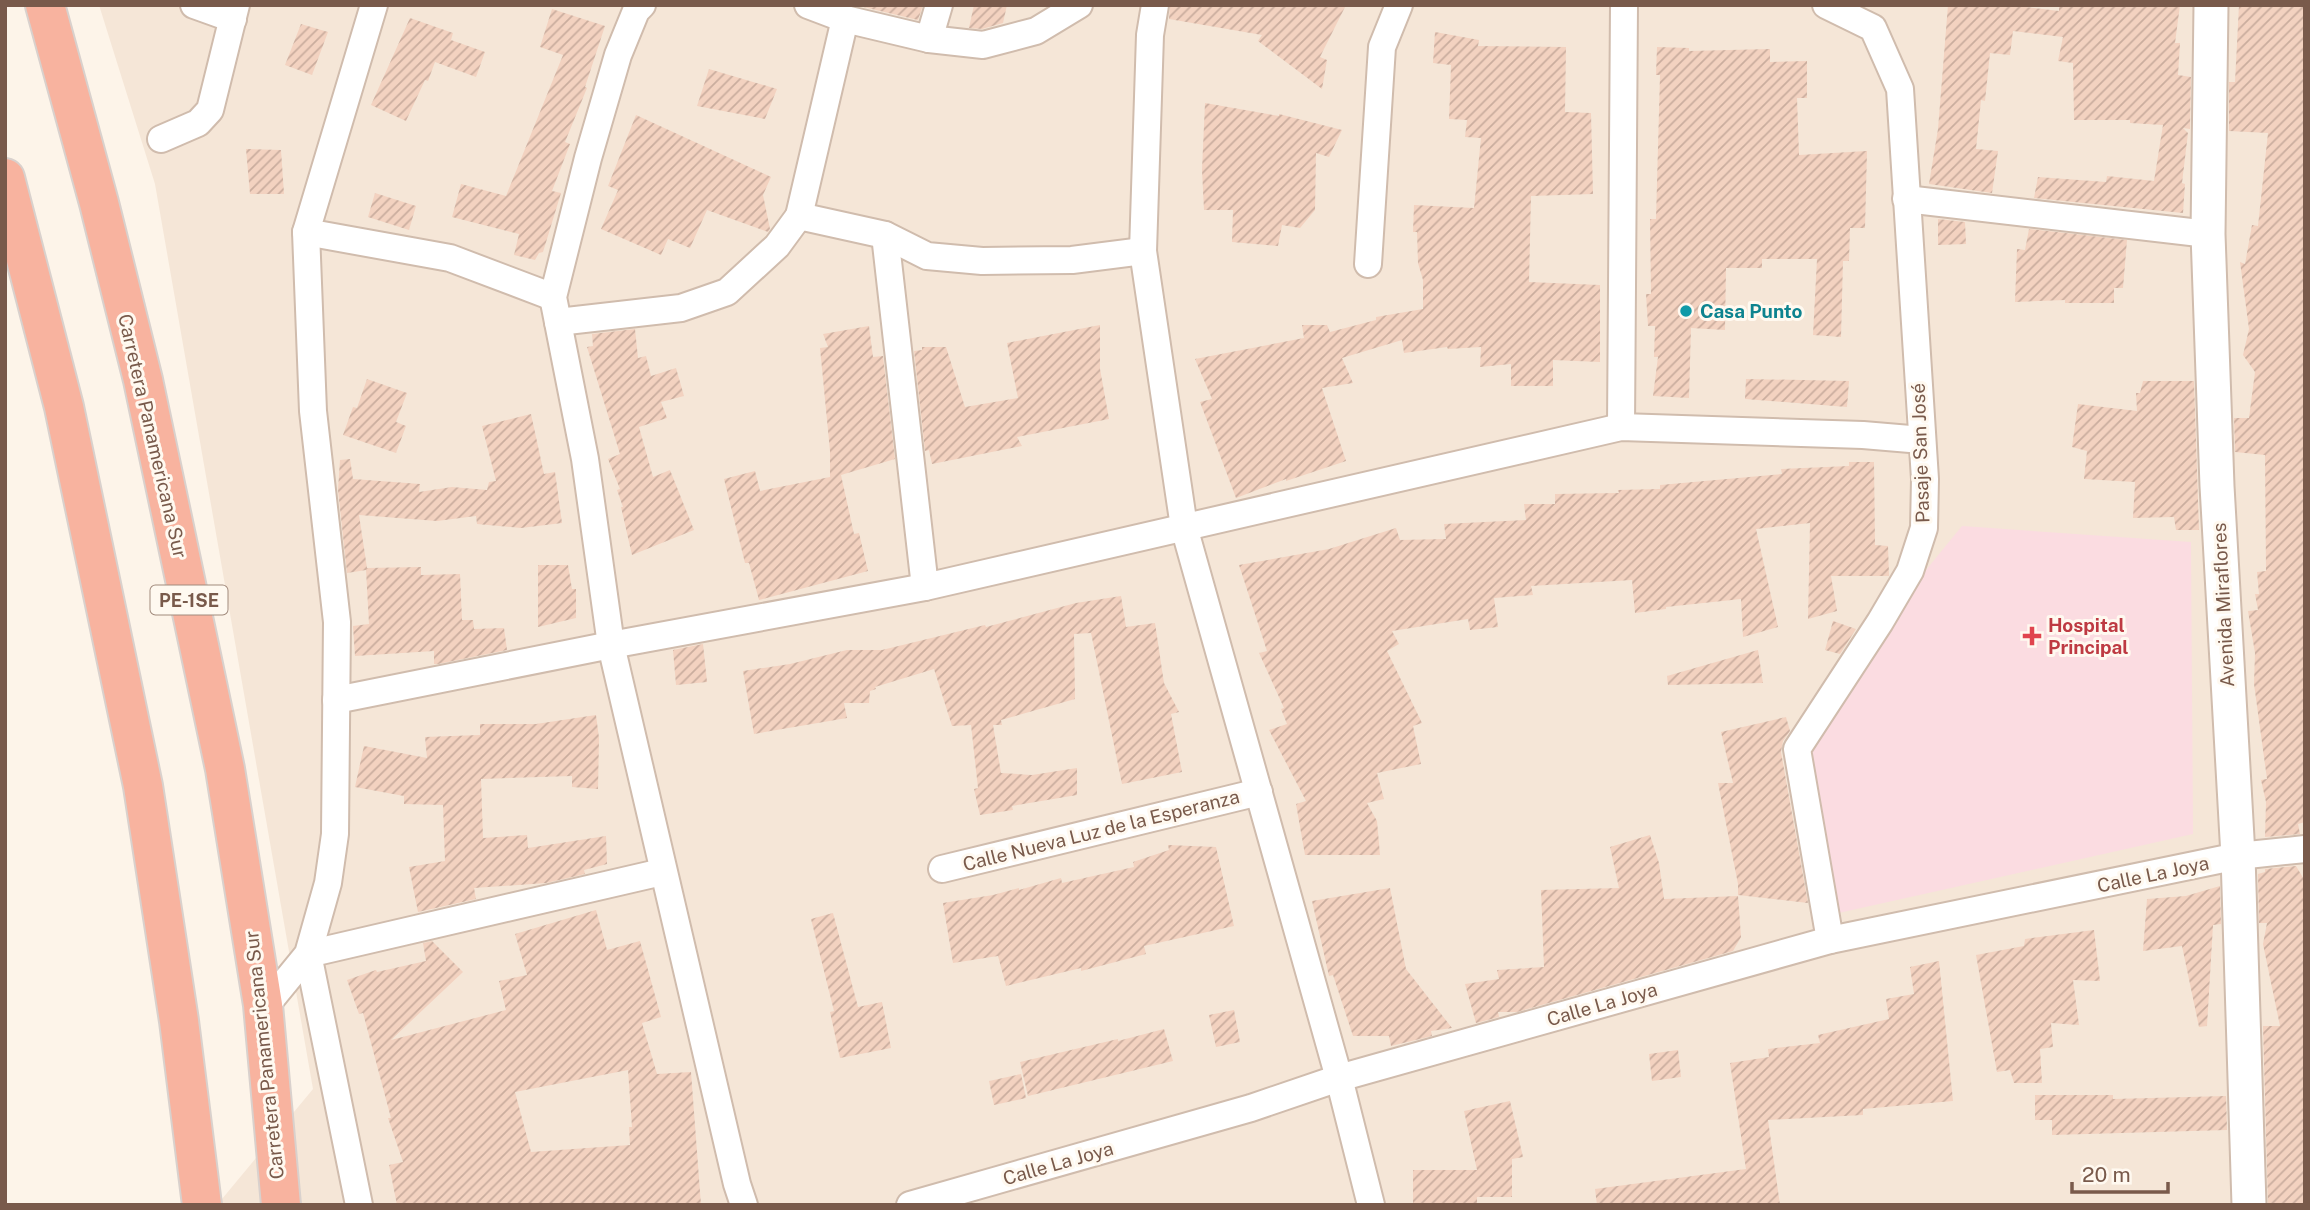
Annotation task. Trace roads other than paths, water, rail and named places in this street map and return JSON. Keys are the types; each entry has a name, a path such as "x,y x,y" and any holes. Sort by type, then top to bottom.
{"highway":[{"name":"Carretera Panamericana Sur","path":"46,7 143,380 225,769 263,1010 281,1205"},
{"path":"5,178 64,407 143,786 179,1021 201,1205"}],"street":[{"path":"162,139 198,123 210,110 234,12 194,5"},
{"path":"263,1010 308,954 333,859 337,622 313,411 306,232 374,5"},
{"path":"642,5 636,11 618,55 588,158 556,309 585,459 611,645 662,872 744,1205"},
{"path":"808,5 845,19 929,39 983,45 1036,30 1079,5"},
{"path":"929,39 939,5"},
{"path":"1155,5 1150,35 1143,251 1184,527 1339,1078 1371,1205"},
{"path":"1368,264 1382,47 1399,5"},
{"path":"1621,427 1624,5"},
{"name":"Pasaje San José","path":"1826,5 1873,28 1900,89 1925,479 1924,528 1910,571 1797,749 1830,940"},
{"name":"Avenida Miraflores","path":"2211,5 2208,234 2217,485 2238,856 2249,1205"},
{"path":"306,232 450,258 556,309 681,308 727,292 777,246 799,216 845,19"},
{"path":"1906,199 2208,234"},
{"path":"799,216 885,235 927,256 982,261 1072,260 1143,251"},
{"path":"885,235 925,587"},
{"path":"336,700 611,645 925,587 1621,427 1863,435 1922,440"},
{"name":"Calle Nueva Luz de la Esperanza","path":"942,869 1259,792"},
{"name":"Calle La Joya","path":"910,1205 1251,1108 1339,1078 1830,940 2238,856 2305,849"},
{"path":"308,954 662,872"},
{"path":"308,954 359,1205"}],"place":[{"name":"Casa Punto","path":"1686,311"},
{"name":"Hospital Principal","path":"2032,636"}]}
